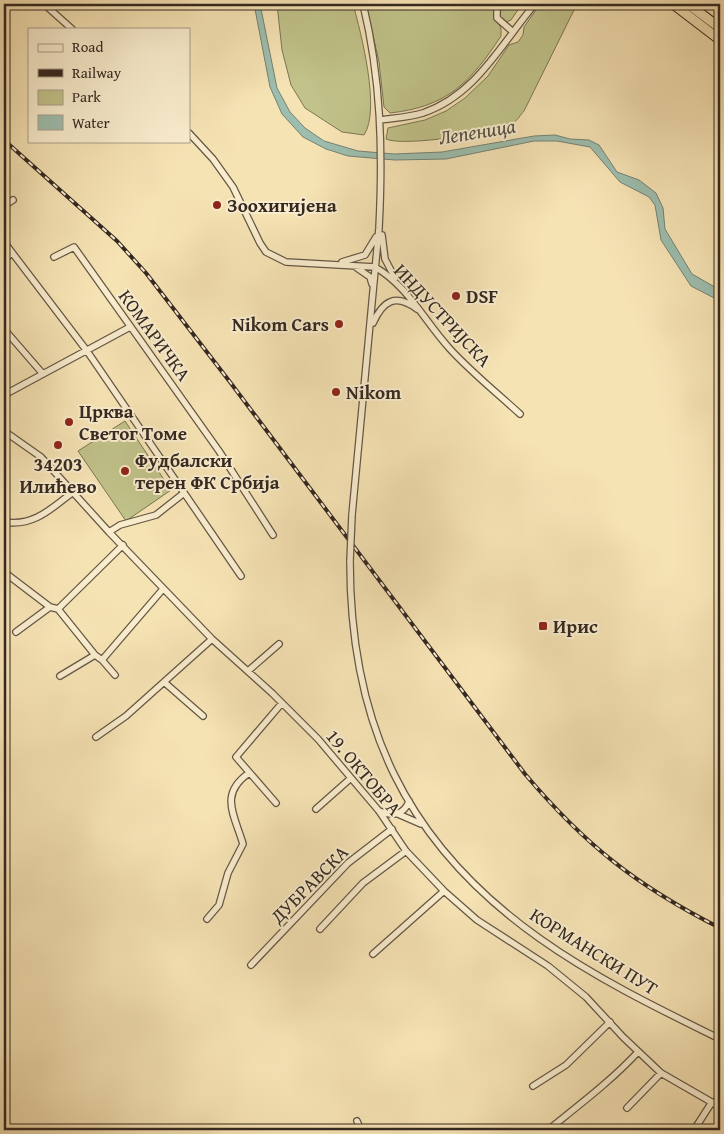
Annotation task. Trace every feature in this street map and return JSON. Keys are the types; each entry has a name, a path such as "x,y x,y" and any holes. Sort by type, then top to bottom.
{"highway":[{"path":"673,4 720,40"},
{"path":"688,4 720,28"}],"street":[{"path":"44,4 71,28"},
{"path":"363,4 375,62 381,120 381,204 384,216 382,237 384,259 400,286"},
{"path":"500,4 496,10 497,18 512,31"},
{"path":"381,120 422,113 443,105 470,87 535,4"},
{"name":"ИНДУСТРИЈСКА","path":"190,134 213,159 234,188 266,252 286,262 375,267 400,286 451,350 520,414"},
{"path":"4,206 13,200"},
{"name":"КОРМАНСКИ ПУТ","path":"381,204 352,516 350,561 352,629 364,694 380,739 409,801 424,826 484,893 539,938 656,1007 720,1040"},
{"path":"335,264 365,255 374,244 379,228"},
{"path":"4,242 86,351 241,576"},
{"name":"КОМАРИЧКА","path":"54,257 74,247 218,451 272,535"},
{"path":"4,260 12,253"},
{"path":"351,265 361,269 370,277 373,288"},
{"path":"371,327 380,308 392,301 397,300 408,303 422,312"},
{"path":"4,395 130,327"},
{"path":"4,329 43,374"},
{"name":"19. ОКТОБРА","path":"4,432 41,457 163,589 212,639 282,703 351,778 390,826 406,851 444,891 477,920 548,966 586,997 638,1052 661,1073 720,1106"},
{"path":"4,522 23,523 33,521 73,492"},
{"path":"109,532 120,525 156,515 184,493"},
{"path":"58,609 122,545"},
{"path":"4,572 50,607 58,609 95,655 102,660 115,676"},
{"path":"102,660 163,589"},
{"path":"16,632 50,607"},
{"path":"96,737 126,716 212,639"},
{"path":"248,671 279,644"},
{"path":"60,676 95,655"},
{"path":"164,682 203,716"},
{"path":"276,803 236,757 282,703"},
{"path":"208,919 218,905 228,873 243,844 232,808 231,791 238,780 249,773"},
{"path":"316,809 351,778"},
{"path":"390,826 395,814 404,810 409,801"},
{"path":"378,811 395,814 424,826"},
{"name":"ДУБРАВСКА","path":"251,965 348,863 390,826"},
{"path":"320,929 363,883 406,851"},
{"path":"373,954 444,891"},
{"path":"533,1086 566,1065 610,1022"},
{"path":"548,1130 596,1089 616,1076 638,1052"},
{"path":"627,1108 661,1073"},
{"path":"694,1130 712,1102"},
{"path":"357,1121 361,1130"}],"green space":[{"path":"277,4 353,4 368,71 370,90 371,108 369,123 364,135 342,132 305,108 291,85 282,50"},
{"path":"366,4 497,4 494,16 501,28 501,36 479,67 456,90 427,105 390,113 384,107 379,62"},
{"path":"503,4 522,4 511,20 506,22 499,15"},
{"path":"540,4 577,4 524,111 514,122 489,131 450,138 411,141 386,139 388,128 425,120 446,111 465,98 488,76 509,45 518,42 523,35 524,27"},
{"name":"Фудбалски терен ФК Србија","path":"125,421 171,490 126,521 78,451"}],"water":[{"path":"254,4 260,4 277,88 290,112 305,128 324,141 358,151 394,154 442,152 534,136 555,135 570,139 589,140 599,145 617,172 639,180 656,193 663,208 665,229 692,274 720,290 720,301 691,286 661,240 655,205 649,197 620,182 590,147 557,141 534,141 446,159 395,160 348,156 326,149 303,137 282,114 270,87"}],"railway":[{"path":"4,140 117,241 146,273 525,774 547,799 591,843 638,880 720,928"}],"place":[{"name":"Зоохигијена","path":"217,205"},
{"name":"DSF","path":"456,296"},
{"name":"Nikom Cars","path":"339,324"},
{"name":"Nikom","path":"336,392"},
{"name":"Црква Светог Томе","path":"69,422"},
{"name":"34203 Илићево","path":"58,445"},
{"name":"Фудбалски терен ФК Србија","path":"125,471"},
{"name":"Ирис","path":"543,626"}],"water label":[{"name":"Лепеница","path":"477,131"}]}
